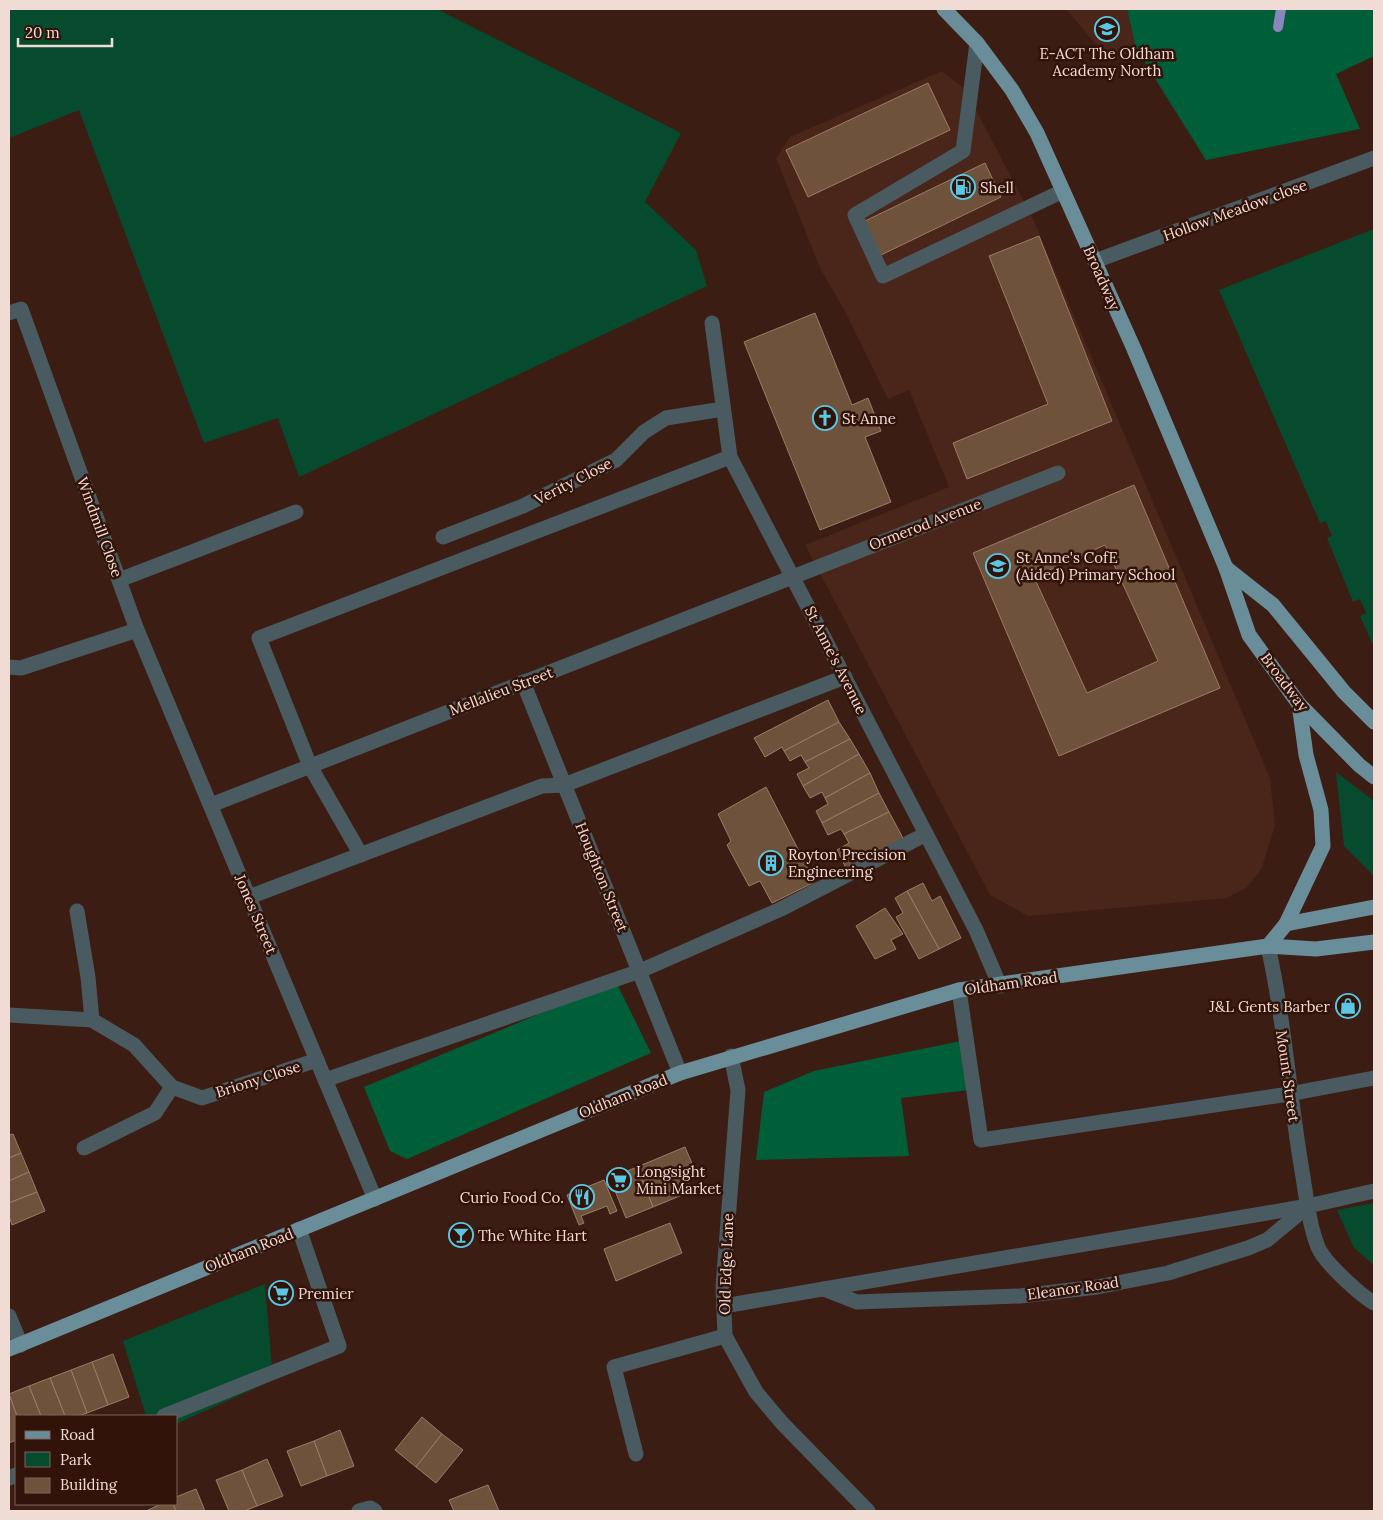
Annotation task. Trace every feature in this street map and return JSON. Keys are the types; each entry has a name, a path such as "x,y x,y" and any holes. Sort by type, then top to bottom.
{"main road":[{"name":"Broadway","path":"944,9 977,43 1012,90 1037,133 1095,261 1226,568 1249,635 1299,704 1359,765 1374,777"},
{"name":"Broadway","path":"1226,568 1273,605 1344,692 1374,722"},
{"path":"1268,946 1286,924 1323,846 1321,810 1306,754 1299,704"},
{"path":"1286,924 1374,907"},
{"name":"Oldham Road","path":"15,1347 680,1073 732,1056 959,990 1000,986 1268,946 1316,949 1374,942"}],"street":[{"path":"977,43 963,151 855,215 883,276 1063,191"},
{"name":"Hollow Meadow close","path":"1095,261 1374,158"},
{"name":"Windmill Close","path":"9,313 21,309 137,630"},
{"name":"St Anne's Avenue","path":"712,323 730,457 976,930 1000,986"},
{"name":"Verity Close","path":"443,537 524,506 616,460 644,432 666,418 723,409"},
{"path":"361,855 310,766 259,638 730,457"},
{"name":"Ormerod Avenue","path":"792,575 1058,473"},
{"path":"119,580 296,512"},
{"name":"Mellalieu Street","path":"210,804 792,575"},
{"path":"9,667 21,668 137,630"},
{"name":"Jones Street","path":"137,630 375,1199"},
{"path":"249,897 542,786 564,785 845,677"},
{"name":"Houghton Street","path":"523,682 680,1073"},
{"path":"325,1080 640,971 781,909 926,834"},
{"path":"77,911 88,977 92,1020"},
{"name":"Mount Street","path":"1268,946 1274,974 1289,1094 1308,1206 1318,1249 1358,1293 1374,1303"},
{"path":"959,990 981,1140 1289,1094 1374,1078"},
{"name":"Briony Close","path":"9,1015 92,1020 134,1045 172,1087 202,1098 317,1060"},
{"name":"Old Edge Lane","path":"732,1056 738,1090 725,1250 724,1306 726,1336 756,1392 782,1423 868,1511"},
{"path":"84,1148 155,1113 172,1087"},
{"name":"Eleanor Road","path":"724,1306 1308,1206 1374,1191"},
{"name":"Eleanor Road","path":"823,1288 857,1302 1020,1296 1097,1287 1168,1273 1248,1248 1267,1240 1308,1206"},
{"path":"166,1415 339,1346 300,1230"},
{"path":"9,1316 15,1347"},
{"path":"636,1454 614,1367 726,1336"},
{"path":"359,1511 370,1508 375,1511"}],"shaded area":[{"name":"E-ACT The Oldham Academy North","path":"1066,9 1127,9 1136,48 1111,62"},
{"name":"St Anne's CofE (Aided) Primary School","path":"942,71 971,94 974,106 1033,219 1270,778 1275,826 1261,870 1246,888 1227,898 1028,916 990,895 805,545 949,487 909,390 888,399 845,311 821,270 776,158 790,137"}],"green space":[{"path":"9,9 437,9 681,133 645,202 696,250 707,286 299,477 278,418 204,443 79,110 9,138"},
{"path":"1127,9 1374,9 1374,56 1336,74 1360,129 1206,160 1136,48"},
{"path":"1374,229 1374,647 1360,616 1366,613 1360,599 1353,602 1327,538 1332,536 1326,521 1320,523 1219,290"},
{"path":"1336,772 1374,801 1374,876 1344,846"},
{"path":"616,982 651,1053 407,1159 390,1151 364,1087"},
{"path":"966,1040 978,1089 901,1098 909,1156 756,1160 764,1092 814,1071"},
{"path":"1374,1203 1374,1265 1354,1248 1337,1210"},
{"path":"265,1284 273,1380 178,1423 178,1415 146,1415 123,1341"}],"building":[{"path":"928,83 950,130 808,197 786,150"},
{"path":"985,163 1001,197 881,255 865,221"},
{"path":"1039,236 1112,421 967,479 953,443 1048,404 989,256"},
{"name":"St Anne","path":"815,313 852,405 868,398 881,431 865,437 891,502 820,530 744,342"},
{"path":"1134,485 1220,688 1059,756 973,553","holes":["1105,545 1158,661 1087,693 1034,577"]},
{"path":"828,700 839,722 784,751 782,747 765,757 754,738"},
{"path":"839,722 850,739 805,762 801,755 790,761 784,751"},
{"path":"850,739 859,754 803,786 797,774 809,768 805,762"},
{"path":"859,754 870,773 825,798 822,792 810,798 803,786"},
{"path":"870,773 879,793 822,823 816,811 828,804 825,798"},
{"name":"Royton Precision Engineering","path":"766,787 815,882 772,903 760,881 749,886 727,845 731,841 718,814"},
{"path":"879,793 889,812 844,834 841,829 828,835 822,823"},
{"path":"889,812 904,840 846,868 837,850 849,843 844,834"},
{"path":"923,883 932,901 940,896 961,938 939,949 907,891"},
{"path":"907,891 939,949 919,959 896,917 903,913 895,898"},
{"path":"885,908 903,934 891,940 896,949 875,959 856,926"},
{"path":"13,1134 21,1153 9,1158 9,1135"},
{"path":"685,1147 693,1166 683,1170 692,1191 653,1207 637,1167"},
{"path":"21,1153 29,1172 9,1181 9,1158"},
{"path":"637,1167 653,1207 626,1218 610,1178"},
{"path":"29,1172 37,1192 9,1203 9,1181"},
{"path":"604,1180 617,1211 610,1214 607,1206 581,1216 584,1223 579,1225 567,1195"},
{"path":"37,1192 45,1211 12,1225 9,1216 9,1203"},
{"path":"670,1223 682,1253 616,1281 604,1249"},
{"path":"113,1354 129,1397 108,1405 92,1362"},
{"path":"92,1362 108,1405 87,1413 71,1370"},
{"path":"71,1370 87,1413 65,1415 50,1378"},
{"path":"50,1378 65,1415 41,1415 29,1386"},
{"path":"29,1386 41,1415 17,1415 9,1394"},
{"path":"9,1394 17,1415 15,1415 15,1440 9,1443"},
{"path":"422,1417 442,1434 416,1467 395,1450"},
{"path":"340,1430 354,1466 327,1476 314,1441"},
{"path":"442,1434 463,1450 436,1483 416,1467"},
{"path":"314,1441 327,1476 301,1486 287,1451"},
{"path":"267,1459 283,1496 257,1506 242,1470"},
{"path":"242,1470 257,1506 244,1511 229,1511 216,1480"},
{"path":"488,1485 499,1511 454,1511 449,1500"},
{"path":"196,1489 205,1511 176,1511 173,1505 178,1505 178,1496"},
{"path":"159,1505 173,1505 176,1511 146,1511"}],"waterway":[{"path":"1278,27 1281,9"}],"place":[{"name":"E-ACT The Oldham Academy North","path":"1107,29"},
{"name":"Shell","path":"963,187"},
{"name":"St Anne","path":"825,418"},
{"name":"St Anne's CofE (Aided) Primary School","path":"998,566"},
{"name":"Royton Precision Engineering","path":"771,863"},
{"name":"J&L Gents Barber","path":"1348,1006"},
{"name":"Longsight Mini Market","path":"619,1180"},
{"name":"Curio Food Co.","path":"582,1197"},
{"name":"The White Hart","path":"461,1235"},
{"name":"Premier","path":"281,1293"}]}
